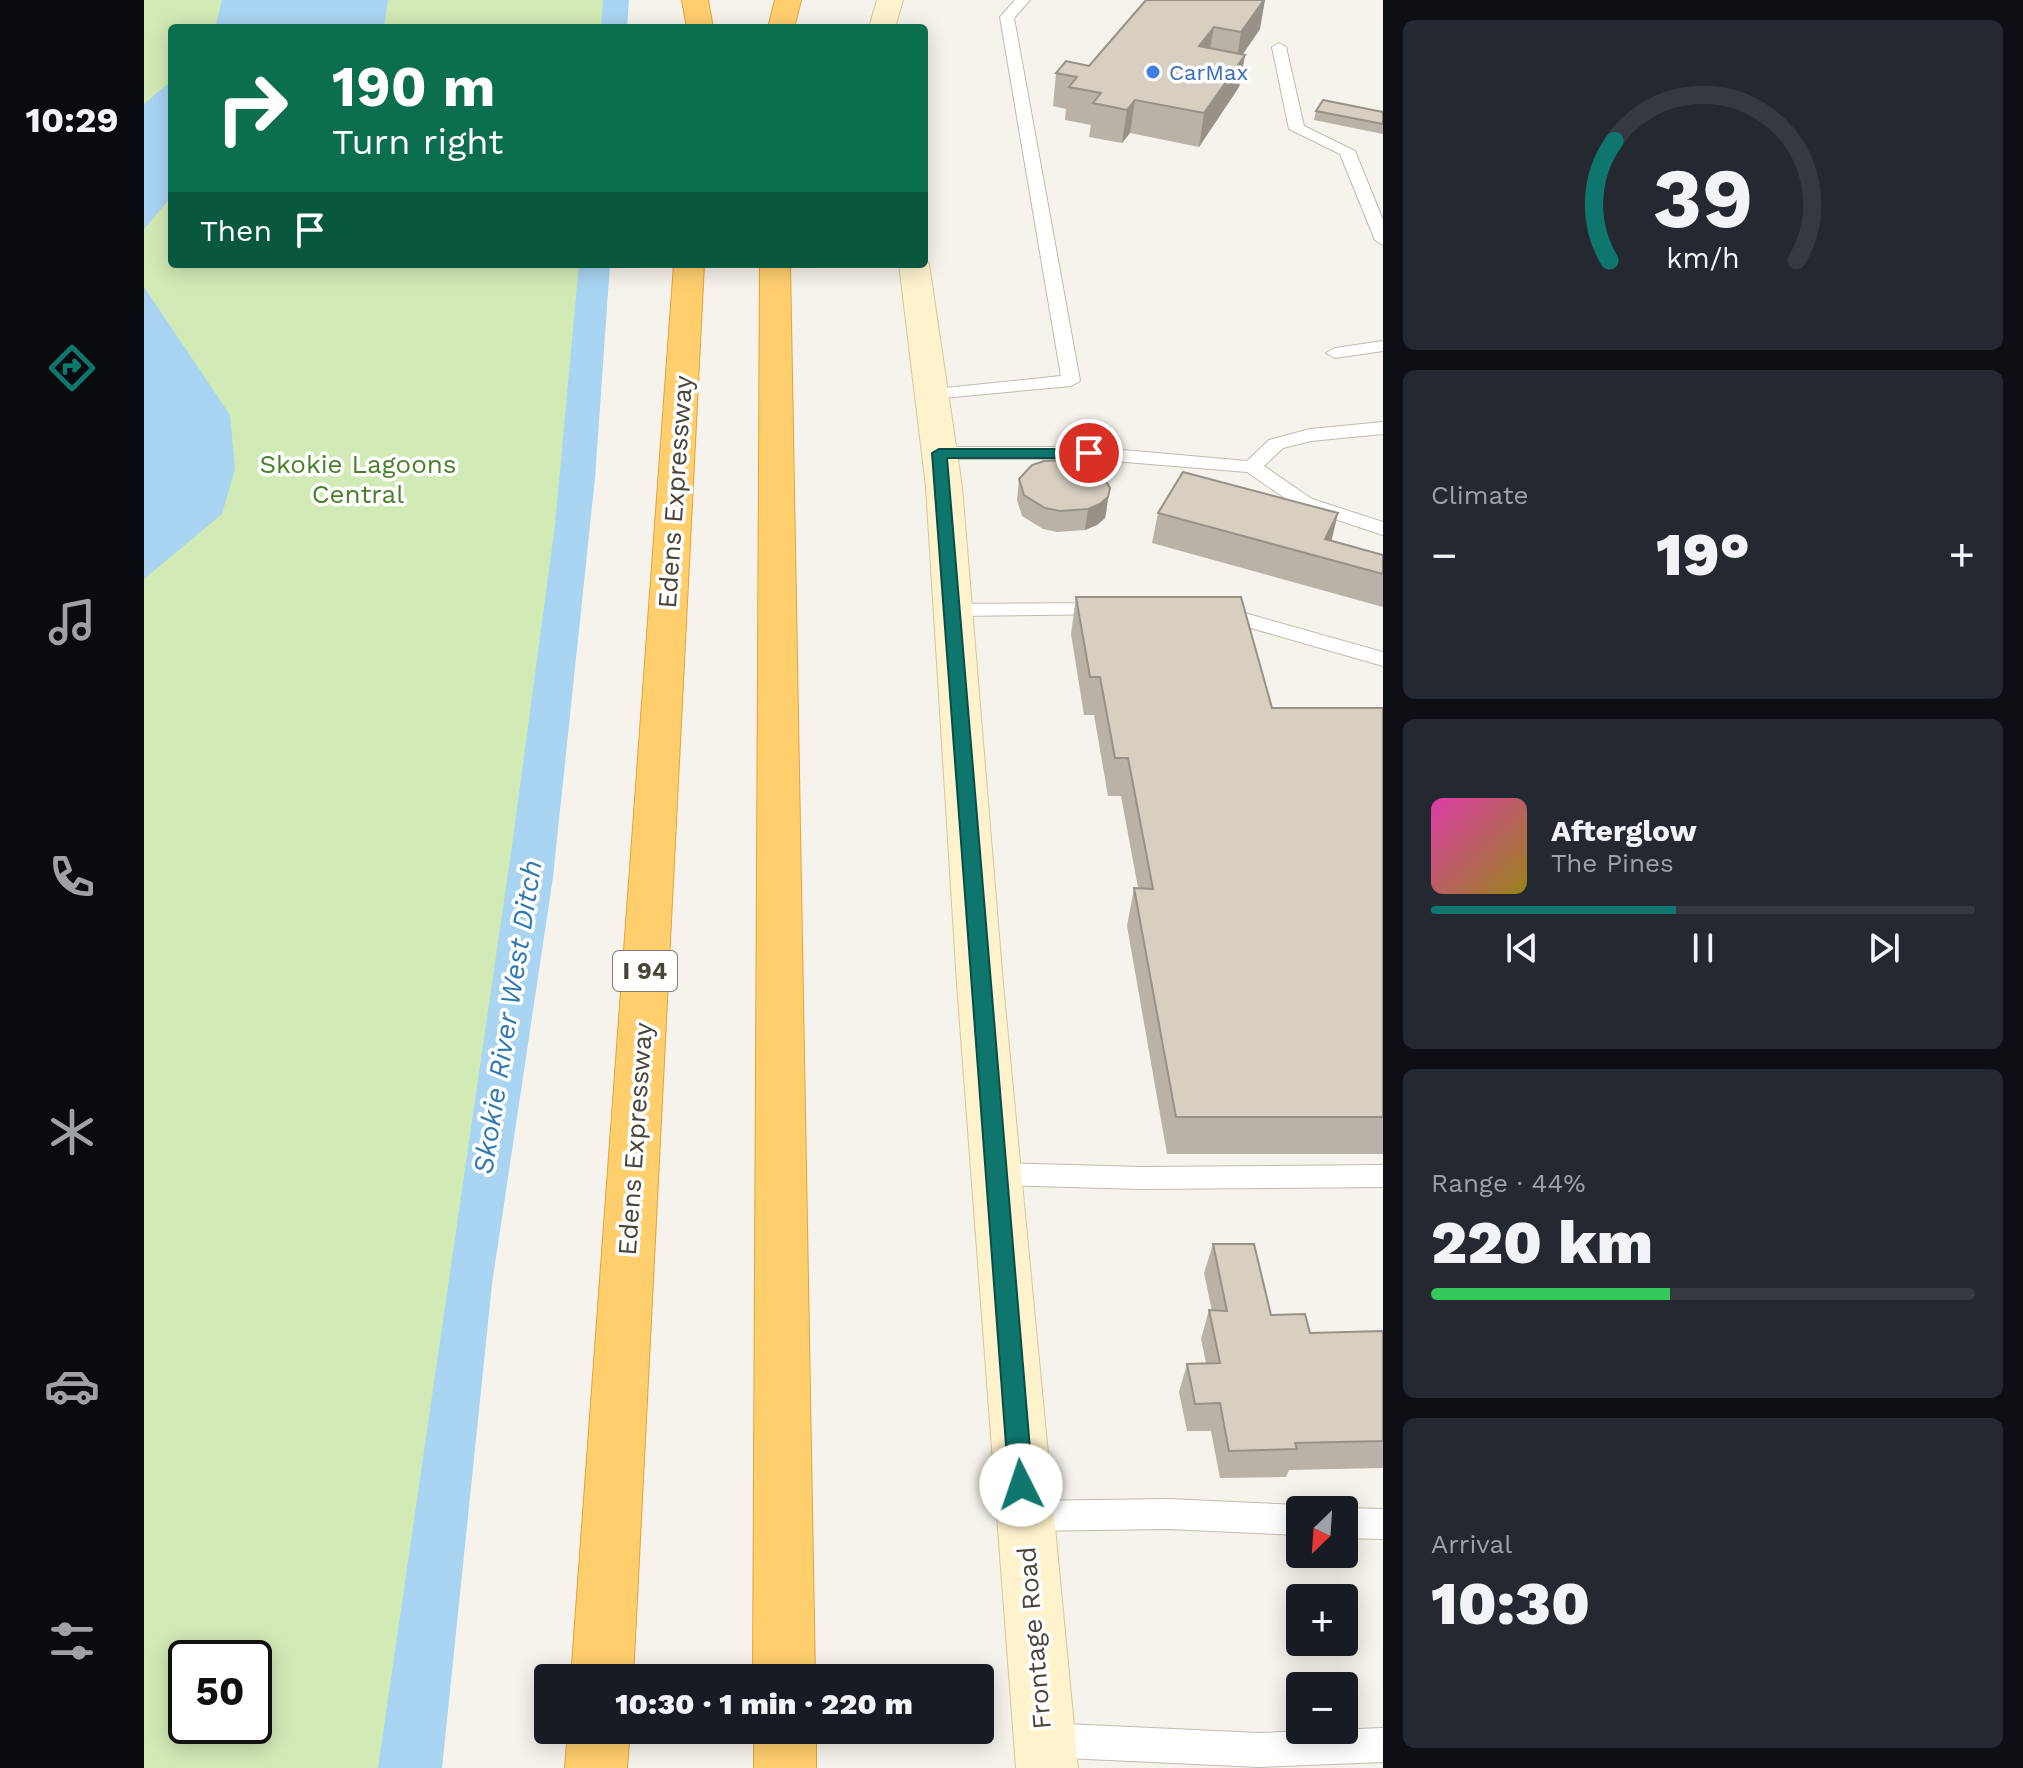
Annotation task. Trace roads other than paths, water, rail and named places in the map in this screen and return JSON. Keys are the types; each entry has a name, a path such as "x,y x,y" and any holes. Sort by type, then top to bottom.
{"highway":[{"path":"695,0 701,24"},
{"path":"702,24 705,0"},
{"path":"777,0 780,24"},
{"path":"781,24 788,0"},
{"name":"Edens Expressway","path":"603,1664 689,268"},
{"path":"775,268 784,1664"},
{"path":"596,1768 598,1744"},
{"path":"785,1744 785,1768"}],"main road":[{"path":"883,24 890,0"},
{"name":"Frontage Road","path":"915,268 939,453 953,610 1023,1516 1045,1754"}],"lane":[{"path":"931,394 1071,381 1007,17 1023,0"},
{"path":"1279,47 1286,77 1287,105 1297,129 1347,151 1383,240"},
{"path":"1335,353 1383,346"},
{"path":"1252,467 1276,444 1310,435 1383,428"},
{"path":"939,453 1089,453 1252,467 1305,503 1383,529"},
{"path":"953,610 1128,608"},
{"path":"1191,608 1232,613 1383,659"},
{"path":"996,1174 1141,1178 1383,1176"},
{"path":"1023,1516 1168,1514 1286,1519"},
{"path":"1358,1523 1383,1524"},
{"path":"1045,1754 1383,1745"}],"water":[{"path":"222,0 388,0 385,24 216,24"},
{"path":"603,0 629,0 627,24 601,24"},
{"path":"168,83 168,201 144,229 144,104"},
{"name":"Skokie River West Ditch","path":"579,268 610,268 595,478 553,877 492,1284 442,1768 378,1768 512,846 555,525"},
{"path":"144,287 230,415 235,469 222,514 144,579"}],"place":[{"name":"CarMax","path":"1153,72"}],"park label":[{"name":"Skokie Lagoons Central","path":"358,479"}]}
